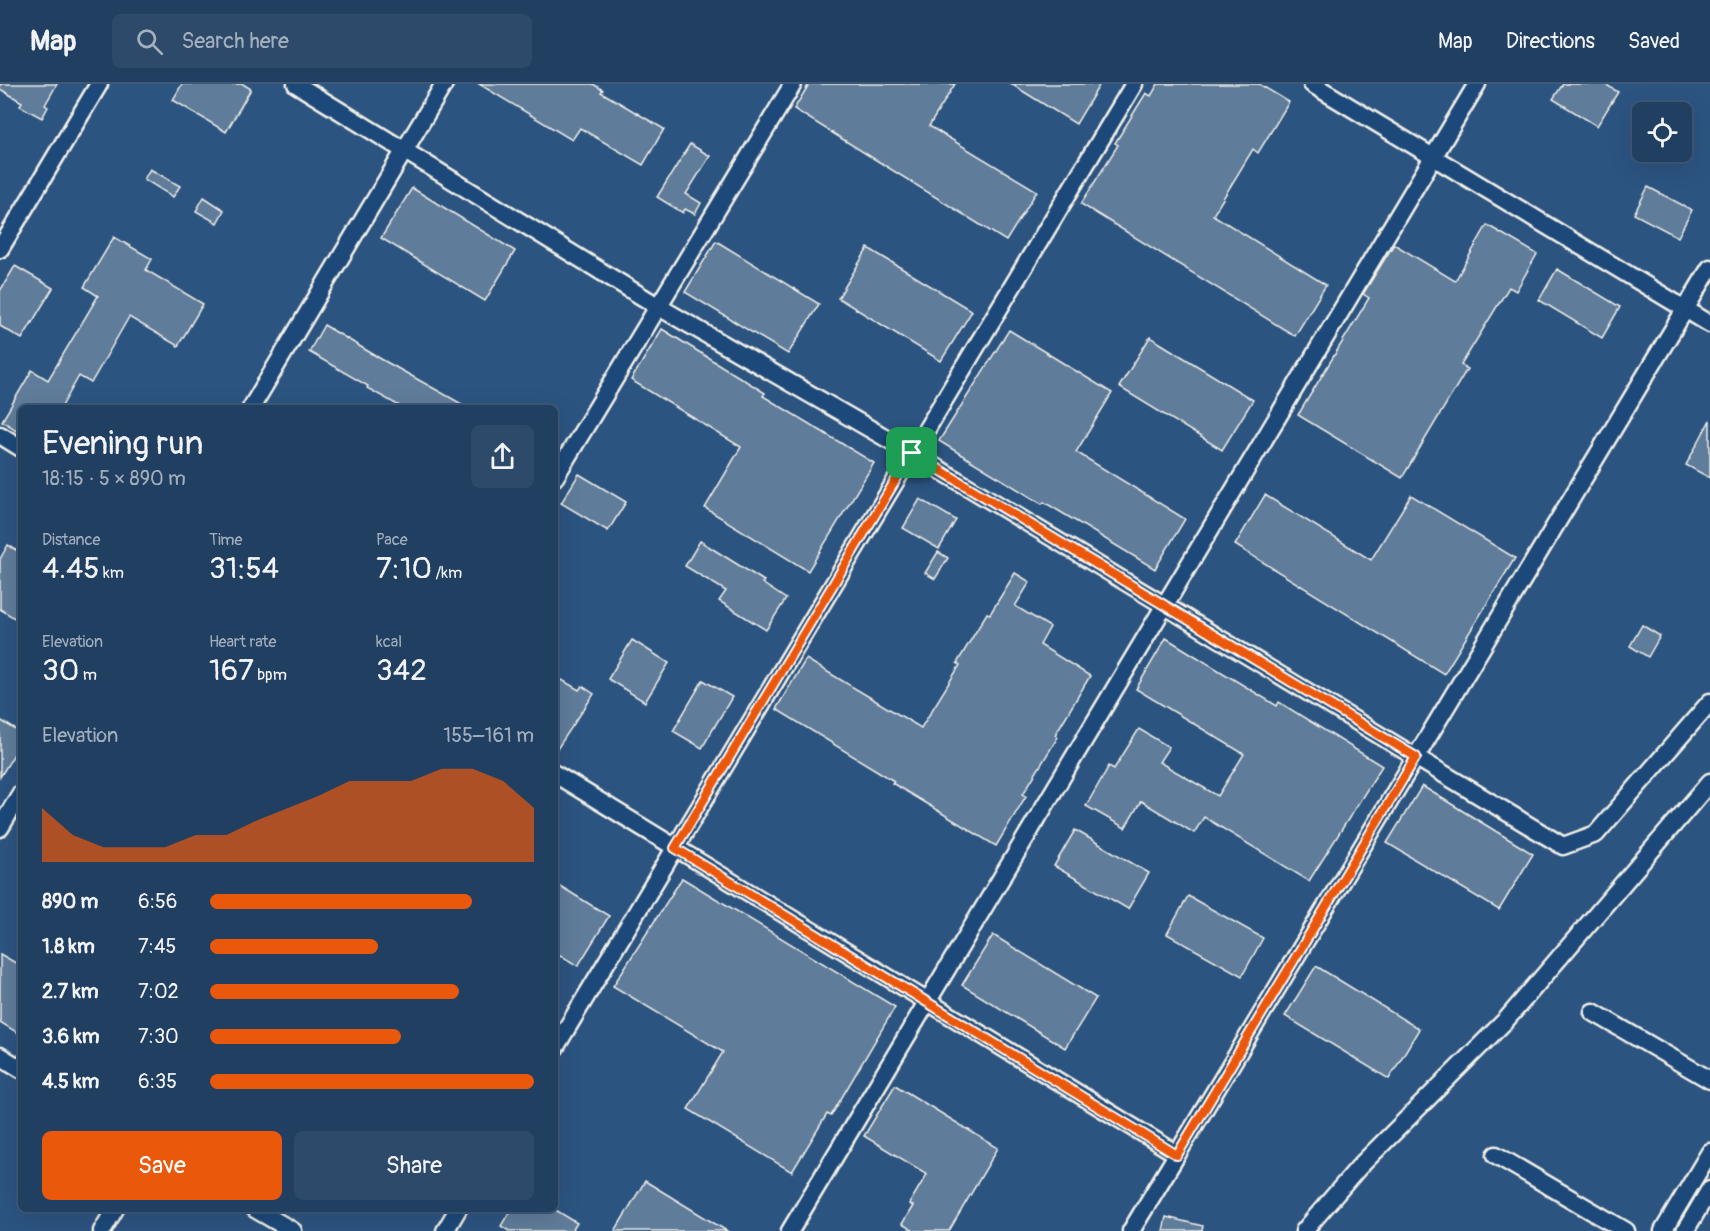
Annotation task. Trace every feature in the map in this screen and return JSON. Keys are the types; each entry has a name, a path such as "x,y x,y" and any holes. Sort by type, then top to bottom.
{"street":[{"path":"0,249 99,84"},
{"path":"296,84 659,307 912,453 1563,846 1596,834 1710,702"},
{"path":"253,405 444,84"},
{"path":"558,472 793,84"},
{"path":"558,1043 1134,84"},
{"path":"1312,84 1710,324"},
{"path":"790,1231 1477,84"},
{"path":"1131,1231 1710,268"},
{"path":"0,435 18,446"},
{"path":"558,776 1177,1155"},
{"path":"1304,1231 1359,1167 1506,1020 1710,782"},
{"path":"0,828 18,798"},
{"path":"1593,1012 1710,1080"},
{"path":"0,1056 18,1067"},
{"path":"1663,1231 1710,1152"},
{"path":"1496,1155 1626,1231"},
{"path":"1685,1231 1710,1189"},
{"path":"102,1231 114,1212"},
{"path":"260,1212 293,1231"},
{"path":"445,1231 456,1212"}],"building":[{"path":"0,84 57,84 45,105 48,107 42,118 20,106 22,102 0,89"},
{"path":"182,84 243,84 251,89 226,132 173,100"},
{"path":"479,84 593,84 603,90 601,92 664,129 643,165 580,128 572,140"},
{"path":"809,84 955,84 929,126 1037,191 1006,241 794,109"},
{"path":"1011,84 1100,84 1076,124"},
{"path":"1158,84 1259,84 1289,102 1258,153 1253,149 1213,215 1326,285 1295,336 1081,204 1118,145 1115,143 1146,93 1151,96"},
{"path":"1563,84 1605,84 1618,92 1597,126 1553,99"},
{"path":"690,144 710,156 686,194 701,203 695,214 685,209 683,213 657,197"},
{"path":"150,169 180,186 173,197 144,179"},
{"path":"1648,187 1692,210 1678,237 1634,214"},
{"path":"412,188 515,251 485,301 381,238"},
{"path":"204,197 224,210 217,223 196,211"},
{"path":"1487,225 1537,254 1516,291 1509,287 1461,365 1467,369 1402,478 1298,415 1369,298 1363,294 1394,244 1455,281"},
{"path":"114,237 152,259 146,270 203,304 178,346 129,317 91,383 79,376 63,405 18,405 18,431 2,421 32,370 48,380 98,296 84,287"},
{"path":"716,241 819,304 788,354 685,292"},
{"path":"868,248 972,311 941,361 838,298"},
{"path":"15,266 53,288 22,339 0,326 0,291"},
{"path":"1557,269 1620,307 1602,338 1539,300"},
{"path":"324,325 464,405 398,405 309,352"},
{"path":"662,329 765,393 763,396 874,463 808,571 705,508 741,447 631,380"},
{"path":"1009,330 1112,393 1076,452 1185,519 1155,569 939,441"},
{"path":"1150,337 1253,400 1222,450 1119,387"},
{"path":"1710,420 1710,478 1686,465"},
{"path":"579,474 626,502 608,531 561,503"},
{"path":"1265,495 1371,560 1411,495 1515,558 1444,674 1235,545"},
{"path":"920,499 956,520 939,549 903,528"},
{"path":"700,541 764,581 762,583 786,599 766,630 719,601 726,591 685,566"},
{"path":"8,545 18,551 18,615 16,619 0,609 0,559"},
{"path":"938,552 948,558 935,579 925,573"},
{"path":"1015,573 1030,582 1015,606 1050,627 1040,645 1090,676 1055,735 1058,737 1023,794 1026,796 996,846 776,709 806,659 921,728 960,665 957,663 987,613 990,614"},
{"path":"1642,625 1660,636 1648,657 1630,646"},
{"path":"1166,638 1277,706 1279,702 1382,766 1309,881 1204,817 1194,833 1141,801 1125,828 1086,806 1109,766 1114,769 1139,729 1169,747 1159,762 1218,796 1244,754 1136,689"},
{"path":"632,640 669,663 645,702 608,679"},
{"path":"558,678 579,690 582,686 594,694 558,748"},
{"path":"703,680 732,697 702,748 673,731"},
{"path":"0,720 18,731 18,748 0,777"},
{"path":"1422,786 1533,854 1499,910 1387,843"},
{"path":"1075,830 1149,873 1128,909 1054,866"},
{"path":"682,878 895,1007 831,1116 827,1114 792,1172 688,1109 723,1052 613,986"},
{"path":"558,885 609,916 578,966 558,954"},
{"path":"1188,896 1263,938 1242,976 1167,934"},
{"path":"993,935 1096,998 1065,1048 962,985"},
{"path":"0,954 18,964 18,1033 0,1022"},
{"path":"1316,966 1419,1029 1389,1079 1285,1016"},
{"path":"895,1085 998,1148 949,1231 914,1231 902,1224 913,1206 909,1204 927,1174 864,1136"},
{"path":"645,1181 727,1231 615,1231"},
{"path":"558,1211 577,1223 572,1231 509,1231 501,1226 509,1212"},
{"path":"1166,1217 1203,1226 1202,1231 1163,1231"}],"route":[{"path":"912,453 1416,757 1177,1155 675,848 912,453"}]}
